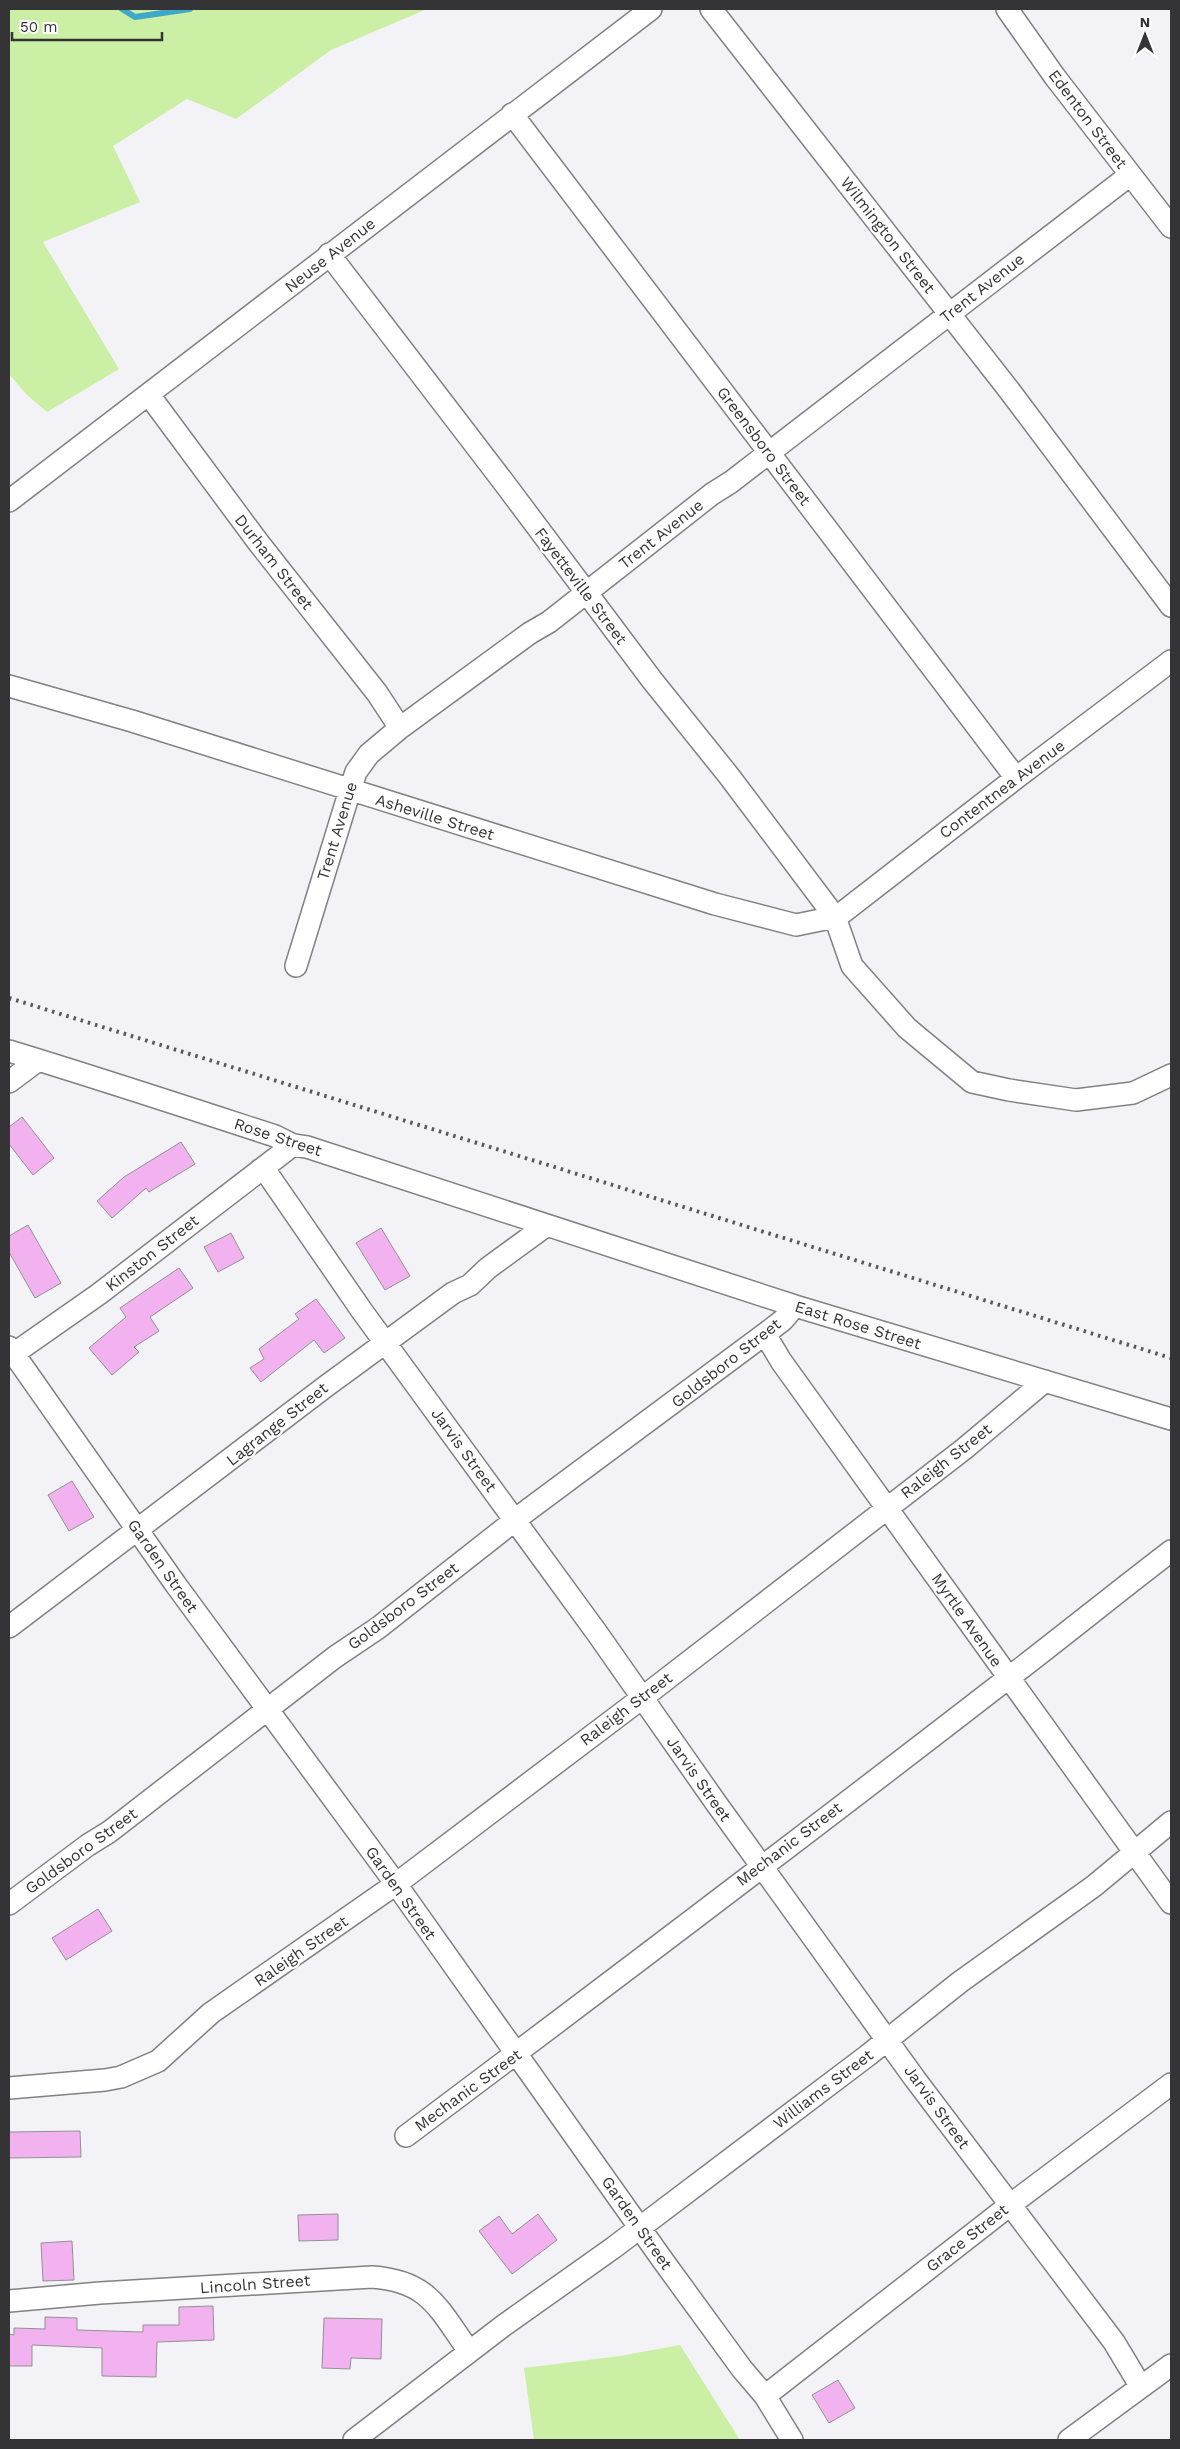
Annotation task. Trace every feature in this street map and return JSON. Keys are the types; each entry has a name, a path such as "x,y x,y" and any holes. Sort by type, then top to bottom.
{"street":[{"name":"Neuse Avenue","path":"9,501 651,9"},
{"name":"Wilmington Street","path":"711,9 1009,390 1171,606"},
{"name":"Edenton Street","path":"1007,9 1055,77 1171,227"},
{"name":"Greensboro Street","path":"512,114 1016,778"},
{"name":"Trent Avenue","path":"296,966 356,772 369,754 400,728 530,633 549,622 585,592 1130,174"},
{"name":"Fayetteville Street","path":"329,254 652,680 729,776 835,917 852,966 907,1028 972,1082 1009,1090 1076,1100 1133,1094 1171,1075"},
{"name":"Durham Street","path":"149,395 258,542 376,693 400,728"},
{"name":"Contentnea Avenue","path":"835,917 1171,661"},
{"name":"Asheville Street","path":"9,686 132,721 733,909 796,925 835,917"},
{"name":"Rose Street","path":"9,1051 37,1062 80,1071 275,1136 293,1145 307,1147 547,1225"},
{"path":"9,1082 37,1062"},
{"name":"Kinston Street","path":"10,1353 99,1294 293,1145"},
{"name":"Jarvis Street","path":"260,1170 267,1173 386,1343 887,2039 1114,2342 1141,2388"},
{"name":"East Rose Street","path":"547,1225 795,1306 1171,1419"},
{"name":"Lagrange Street","path":"9,1627 108,1550 115,1548 138,1531 325,1387 453,1293 470,1285 488,1268 547,1225"},
{"name":"Goldsboro Street","path":"9,1904 88,1844 109,1832 515,1521 765,1334 783,1320 795,1306"},
{"name":"Myrtle Avenue","path":"765,1334 781,1361 1136,1851 1171,1903"},
{"name":"Garden Street","path":"10,1353 396,1884 742,2369 778,2413 792,2440"},
{"name":"Raleigh Street","path":"9,2088 121,2077 158,2061 233,1997 255,1984 396,1884 642,1698 964,1448 1044,1381"},
{"name":"Mechanic Street","path":"406,2136 517,2055 761,1866 1009,1678 1171,1551"},
{"name":"Williams Street","path":"354,2440 469,2351 640,2227 960,1982 1094,1886 1171,1822"},
{"name":"Grace Street","path":"765,2396 1010,2205 1171,2084"},
{"name":"Lincoln Street","path":"9,2301 100,2292 260,2285 372,2277 390,2278 408,2283 423,2292 434,2303 469,2351"},
{"path":"1069,2440 1171,2365"}],"green space":[{"path":"9,9 427,9 331,50 236,119 187,99 113,146 140,202 43,242 119,369 47,412 27,395 9,374"},
{"path":"680,2345 740,2440 534,2440 524,2368 620,2356"}],"building":[{"path":"22,1117 54,1158 33,1175 9,1144 9,1127"},
{"path":"181,1142 195,1164 149,1192 146,1188 112,1218 97,1201 124,1177"},
{"path":"28,1225 61,1283 35,1298 9,1252 9,1236"},
{"path":"381,1228 410,1276 385,1290 356,1243"},
{"path":"231,1233 244,1258 218,1272 204,1247"},
{"path":"179,1268 193,1288 150,1317 159,1331 134,1347 139,1352 112,1375 89,1348 126,1317 120,1308"},
{"path":"316,1299 345,1338 324,1353 314,1340 261,1382 250,1368 264,1359 259,1349 299,1319 295,1314"},
{"path":"72,1481 94,1517 69,1531 48,1495"},
{"path":"98,1909 112,1931 66,1960 52,1938"},
{"path":"80,2131 81,2157 9,2158 9,2132"},
{"path":"338,2214 338,2240 299,2241 298,2215"},
{"path":"538,2214 557,2240 512,2274 479,2231 499,2216 512,2234"},
{"path":"72,2241 74,2280 43,2281 41,2243"},
{"path":"213,2306 214,2340 157,2342 156,2377 102,2376 102,2348 32,2345 32,2366 9,2366 9,2334 14,2335 14,2328 45,2329 45,2317 77,2318 77,2330 143,2332 143,2325 179,2325 179,2307"},
{"path":"324,2318 382,2319 381,2359 351,2358 350,2369 322,2368"},
{"path":"838,2380 855,2408 829,2423 812,2395"}],"waterway":[{"path":"122,9 135,17 190,9"}],"railway":[{"path":"9,998 1171,1358"}]}
